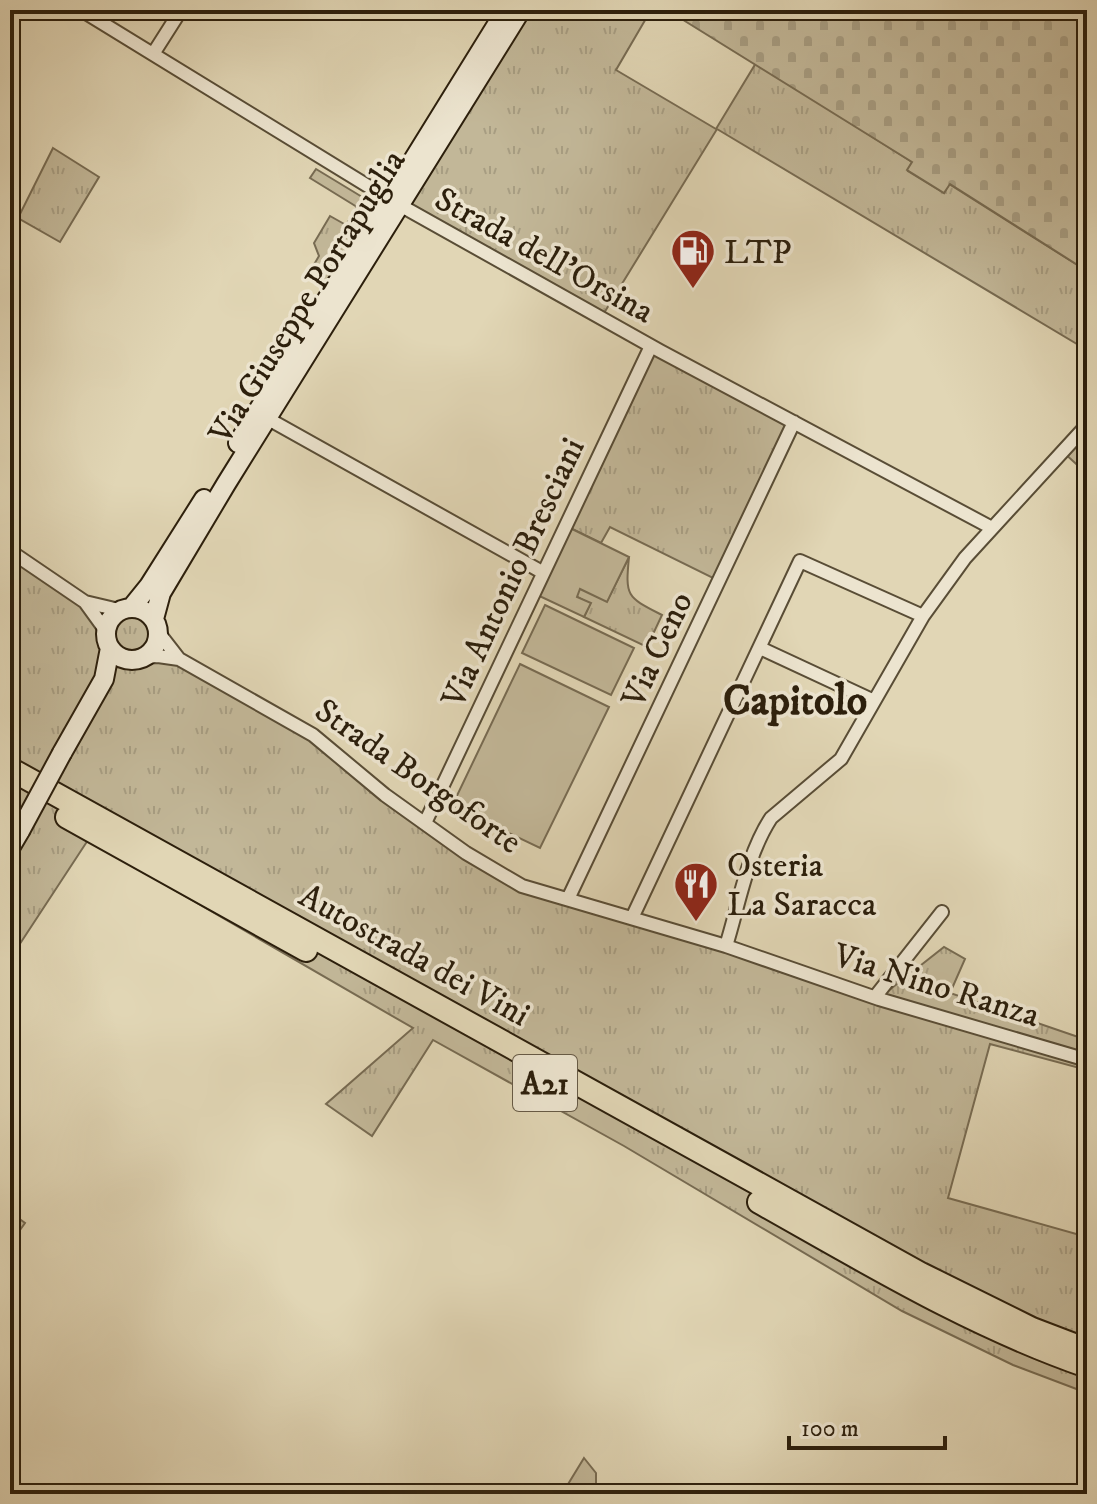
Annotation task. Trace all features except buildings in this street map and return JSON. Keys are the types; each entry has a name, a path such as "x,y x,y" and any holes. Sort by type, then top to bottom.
{"highway":[{"name":"Autostrada dei Vini","path":"10,769 921,1274 1032,1329 1087,1350"},
{"name":"Autostrada dei Vini","path":"10,786 913,1288 1027,1344 1087,1366"}],"main road":[{"name":"Via Giuseppe Portapuglia","path":"395,202 506,10"},
{"name":"Via Giuseppe Portapuglia","path":"126,609 149,586 262,416 395,202 521,10"},
{"name":"Via Giuseppe Portapuglia","path":"156,626 161,593 262,416"},
{"path":"10,848 104,679 110,619 126,609 144,611 156,626 155,646 104,679"},
{"path":"108,640 118,656 136,658"}],"street":[{"name":"Strada dell'Orsina","path":"81,10 395,202 651,346 992,528"},
{"path":"153,54 181,10"},
{"name":"Via Antonio Bresciani","path":"425,823 651,346"},
{"path":"262,416 542,572"},
{"name":"Via Ceno","path":"568,899 794,422"},
{"path":"726,946 763,830 784,805 841,759 923,616 965,558 1087,425"},
{"path":"10,551 85,602 126,609"},
{"path":"632,918 800,561 923,616"},
{"path":"85,602 108,640"},
{"name":"Strada Borgoforte","path":"156,626 179,659"},
{"path":"760,648 874,701"},
{"name":"Strada Borgoforte","path":"136,658 158,656 179,659 313,735 385,795 466,853 522,886 726,946"},
{"path":"875,997 942,912"},
{"name":"Via Nino Ranza","path":"726,946 875,997 1087,1060"}],"green space":[{"path":"522,10 651,10 616,70 716,129 756,63 912,162 908,171 944,193 949,184 1087,271 1087,350 717,129 601,318 402,205"},
{"path":"674,10 1087,10 1087,271 950,184 944,193 907,170 912,162 672,13"},
{"path":"53,148 99,177 60,242 18,218"},
{"path":"316,169 377,206 329,284 309,273 319,256 314,243 330,216 346,225 357,207 310,178"},
{"path":"652,347 794,422 717,580 610,527 601,543 566,526"},
{"path":"1087,423 1087,468 1084,471 1063,452"},
{"path":"566,526 629,557 607,602 580,589 577,597 591,603 584,617 533,593"},
{"path":"10,548 72,589 104,604 126,602 147,607 162,626 167,643 205,675 312,733 425,821 523,886 878,999 944,947 965,959 950,993 1087,1040 1087,1070 990,1044 948,1198 1087,1237 1087,1393 1013,1365 902,1311 624,1146 433,1040 372,1136 326,1104 413,1028 88,840 10,959 10,776 20,761 10,755"},
{"path":"629,557 628,588 631,594 662,615 647,647 584,617 590,604 576,596 580,588 607,601"},
{"path":"545,605 634,648 611,695 522,653"},
{"path":"520,664 609,707 540,848 452,806"},
{"path":"10,1212 25,1223 10,1244"},
{"path":"584,1458 596,1473 596,1494 562,1494"}],"place":[{"name":"LTP","path":"693,290"},
{"name":"Osteria La Saracca","path":"696,923"}],"district":[{"name":"Capitolo","path":"795,699"}]}
